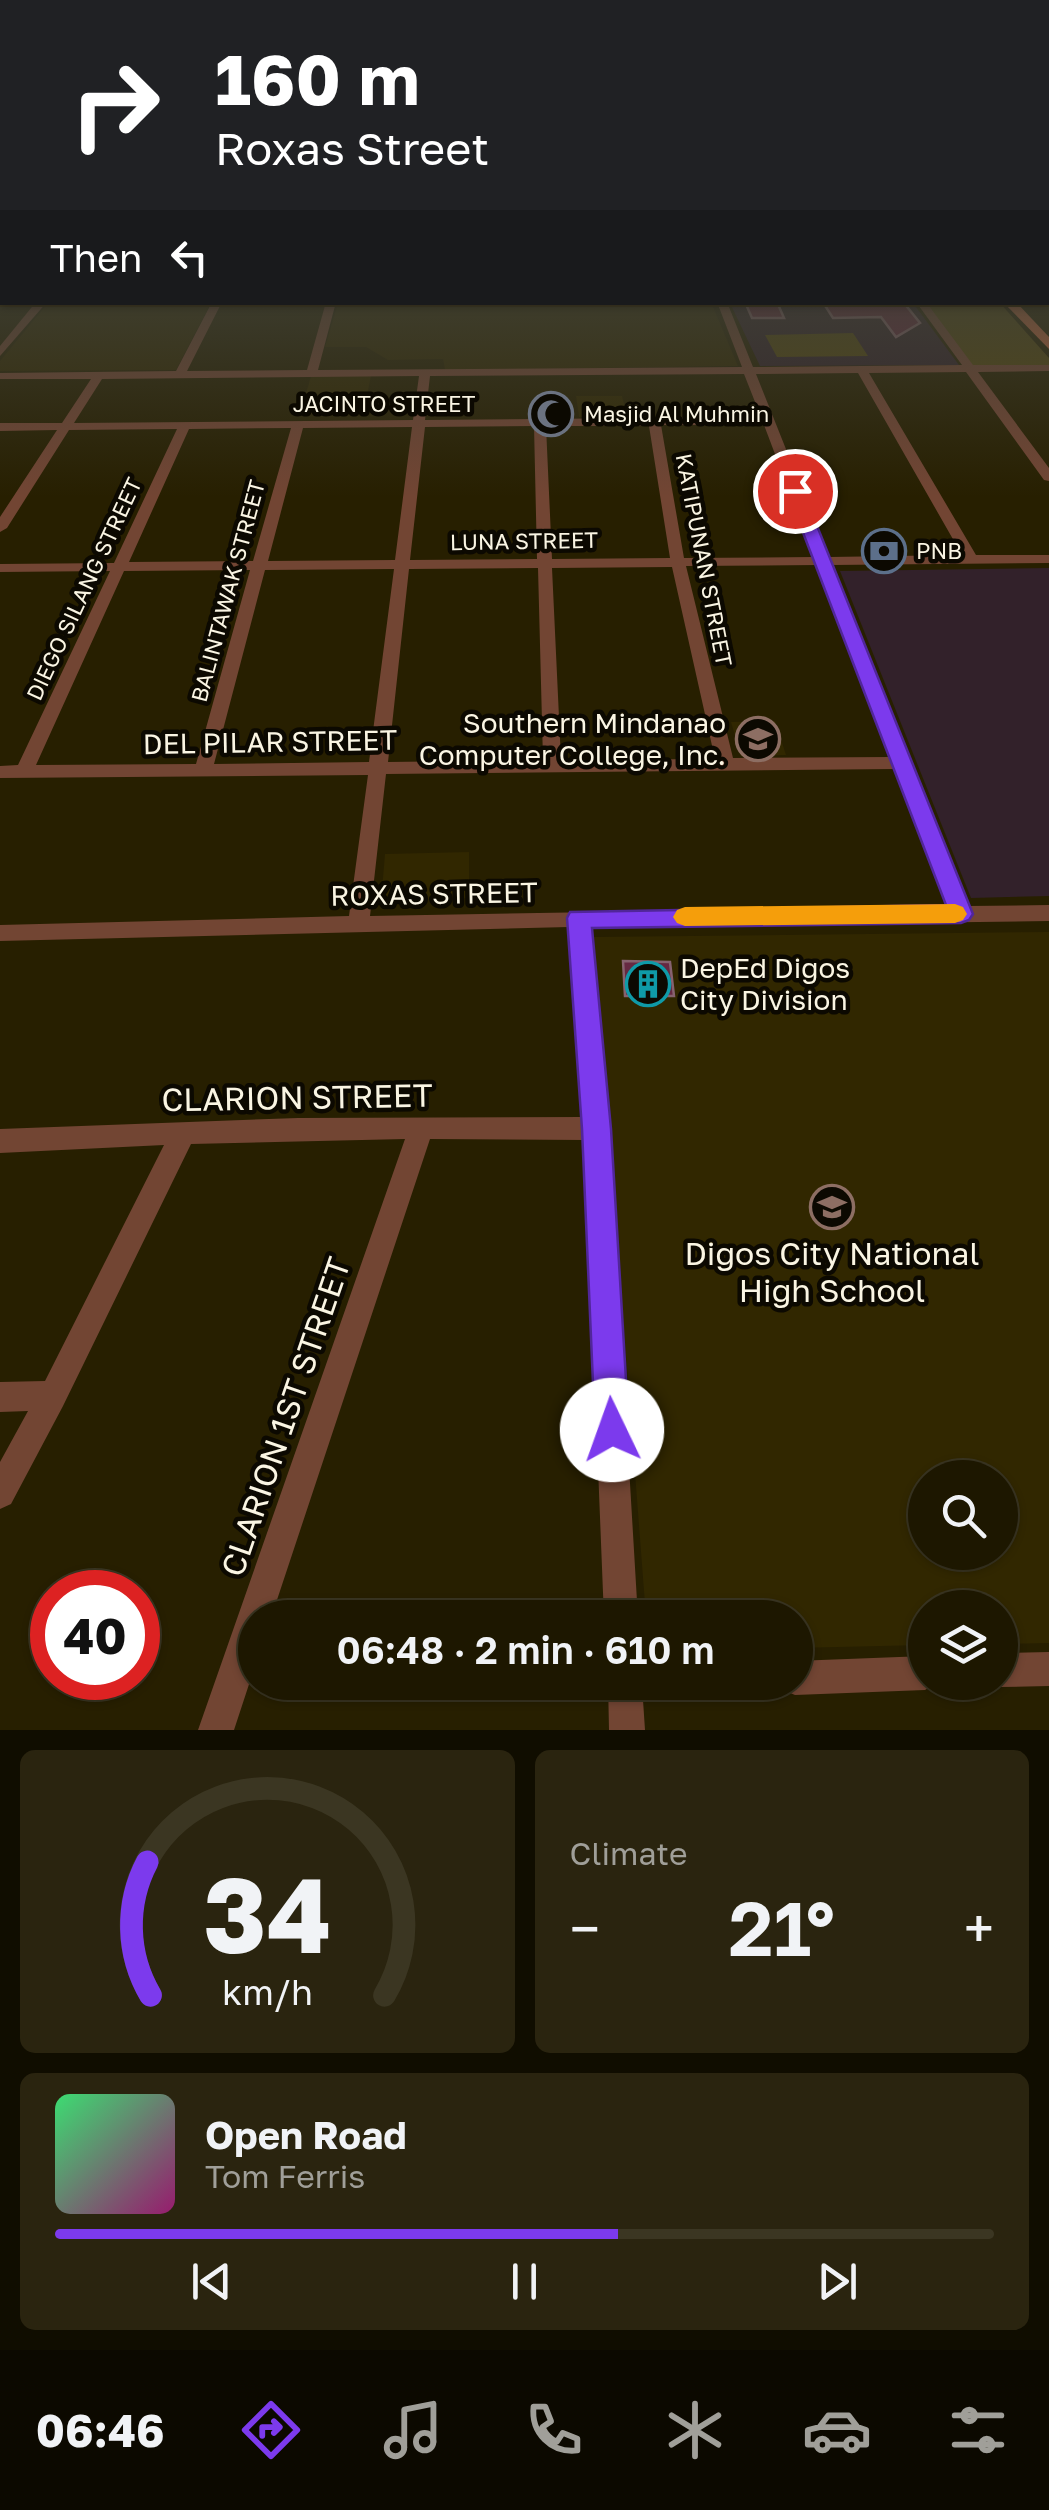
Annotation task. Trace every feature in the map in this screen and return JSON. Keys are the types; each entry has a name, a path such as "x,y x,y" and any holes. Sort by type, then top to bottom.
{"street":[{"path":"180,374 201,335"},
{"path":"312,374 322,335"},
{"path":"735,335 961,914"},
{"path":"945,335 1049,476"},
{"path":"0,376 1049,368"},
{"path":"862,370 972,560"},
{"path":"359,924 425,373"},
{"path":"0,528 99,375"},
{"name":"JACINTO STREET","path":"0,427 768,421"},
{"path":"540,422 552,768"},
{"name":"KATIPUNAN STREET","path":"654,422 678,562 726,766"},
{"name":"BALINTAWAK STREET","path":"203,770 298,424"},
{"name":"DIEGO SILANG STREET","path":"24,772 185,425"},
{"name":"LUNA STREET","path":"0,568 1049,559"},
{"name":"DEL PILAR STREET","path":"0,772 902,763"},
{"name":"ROXAS STREET","path":"0,933 579,918 1049,913"},
{"path":"579,918 596,1129 621,1600"},
{"name":"CLARION STREET","path":"0,1142 184,1132 422,1127 596,1129"},
{"name":"CLARION 1ST STREET","path":"216,1730 422,1127"},
{"path":"0,1493 53,1396 184,1132"},
{"path":"0,1397 53,1396"},
{"path":"1018,1669 1049,1668"},
{"path":"813,1677 908,1674"},
{"path":"626,1700 627,1730"}],"shaded area":[{"path":"21,335 194,335 176,370 0,371 0,361"},
{"path":"329,335 725,335 738,366 445,370 443,359 388,360 366,347 325,347"},
{"path":"745,335 937,335 959,365 760,366"},
{"path":"765,335 854,335 868,356 777,357"},
{"path":"949,335 1028,335 1049,358 1049,365 973,366"},
{"path":"311,376 371,376 367,396 305,397"},
{"path":"576,396 622,396 627,416 579,417"},
{"path":"1049,568 1049,896 971,898 840,571"},
{"name":"Southern Mindanao Computer College, Inc.","path":"775,721 786,755 741,756 731,722"},
{"path":"469,852 469,898 381,901 385,854"},
{"name":"Digos City National High School","path":"1049,932 1049,1643 1018,1644 1018,1590 908,1590 908,1645 813,1648 813,1600 645,1600 594,937"}],"building":[{"name":"DepEd Digos City Division","path":"623,961 670,962 674,996 625,996"}],"slow traffic":[{"path":"685,917 955,914"}],"place":[{"name":"Masjid Al Muhmin","path":"551,414"},
{"name":"PNB","path":"884,551"},
{"name":"Southern Mindanao Computer College, Inc.","path":"758,739"},
{"name":"DepEd Digos City Division","path":"648,984"},
{"name":"Digos City National High School","path":"832,1207"}],"route":[{"path":"612,1430 596,1129 579,918 961,914 795,491"}]}
